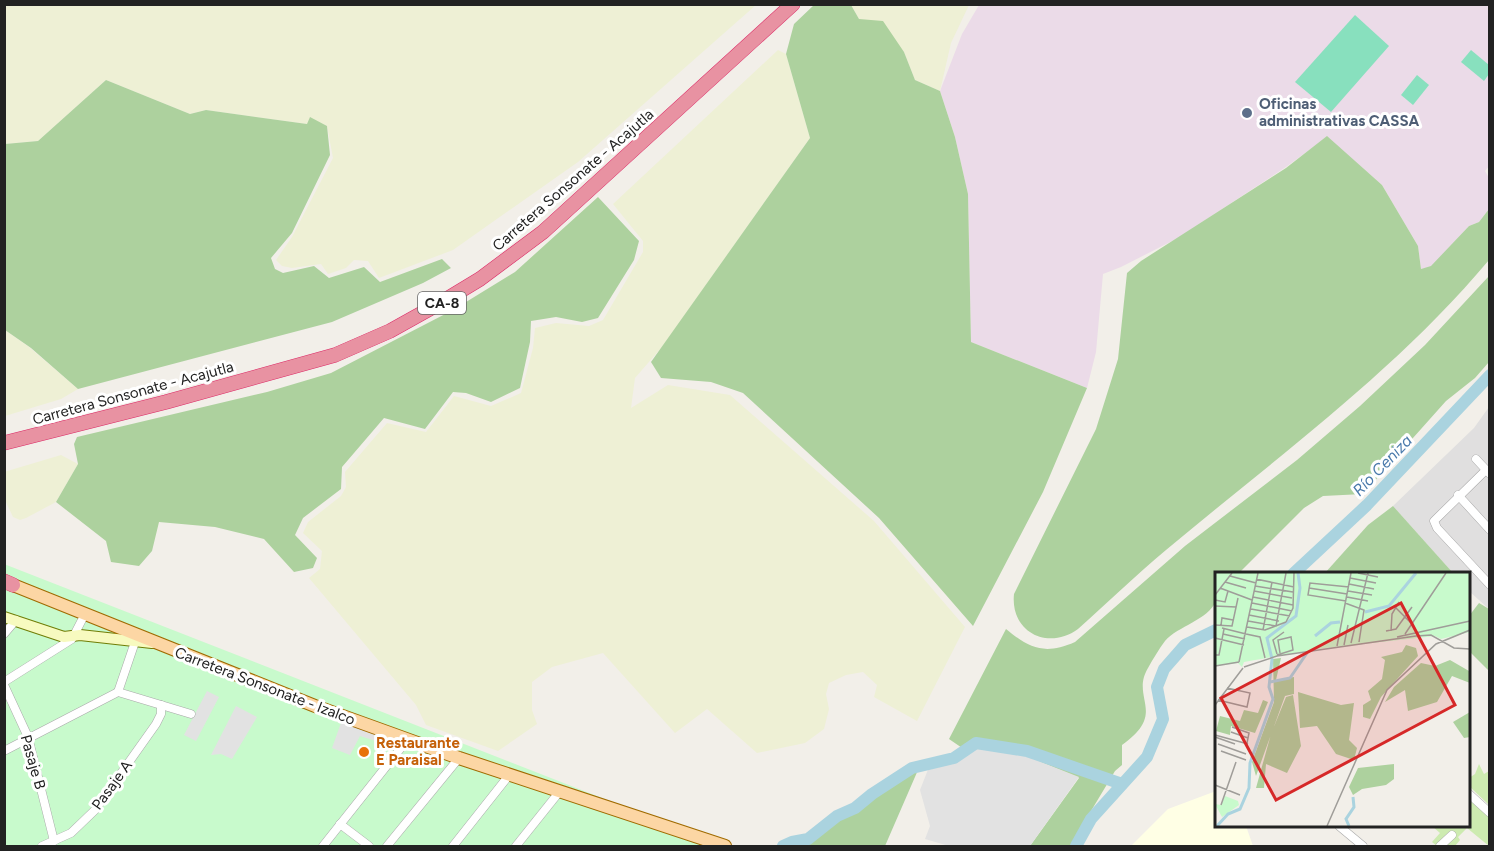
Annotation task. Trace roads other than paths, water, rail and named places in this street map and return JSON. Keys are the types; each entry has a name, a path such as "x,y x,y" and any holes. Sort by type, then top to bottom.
{"highway":[{"name":"CA-8","path":"4,435 315,355 418,308 473,276 520,242 592,179 781,4"},
{"name":"Carretera Sonsonate - Acajutla","path":"4,443 335,355 390,331 432,308 480,279 543,232 793,4"}],"main road":[{"name":"Carretera Sonsonate - Izalco","path":"7,582 152,643 459,758 725,846"}],"street":[{"path":"1476,459 1488,472 1458,495 1435,518 1437,528 1488,580"},
{"path":"1458,495 1490,530"},
{"path":"4,684 63,646 75,635 85,614"},
{"path":"4,617 64,637 75,635 152,643"},
{"path":"4,633 16,620"},
{"path":"118,692 135,642"},
{"name":"Pasaje B","path":"4,684 28,737 54,841"},
{"path":"4,751 118,692 191,714"},
{"name":"Pasaje A","path":"42,846 71,833 95,810 156,724 161,714 161,705"},
{"path":"323,846 408,739"},
{"path":"387,846 459,758"},
{"path":"453,846 510,774"},
{"path":"516,846 560,791"},
{"path":"1470,795 1490,813"},
{"path":"340,824 369,846"},
{"path":"1341,827 1364,846"},
{"path":"1440,846 1452,835"}],"waterway":[{"name":"Río Ceniza","path":"1295,572 1367,505 1490,375"},
{"name":"Río Ceniza","path":"1076,846 1091,819 1147,757 1163,719 1157,687 1164,669 1185,645 1215,630"},
{"path":"783,846 808,839 837,816 855,808 912,768 954,758 976,743 1027,751 1122,784"}],"place":[{"name":"Oficinas administrativas CASSA","path":"1247,113"},
{"name":"Restaurante E Paraisal","path":"364,752"}]}
